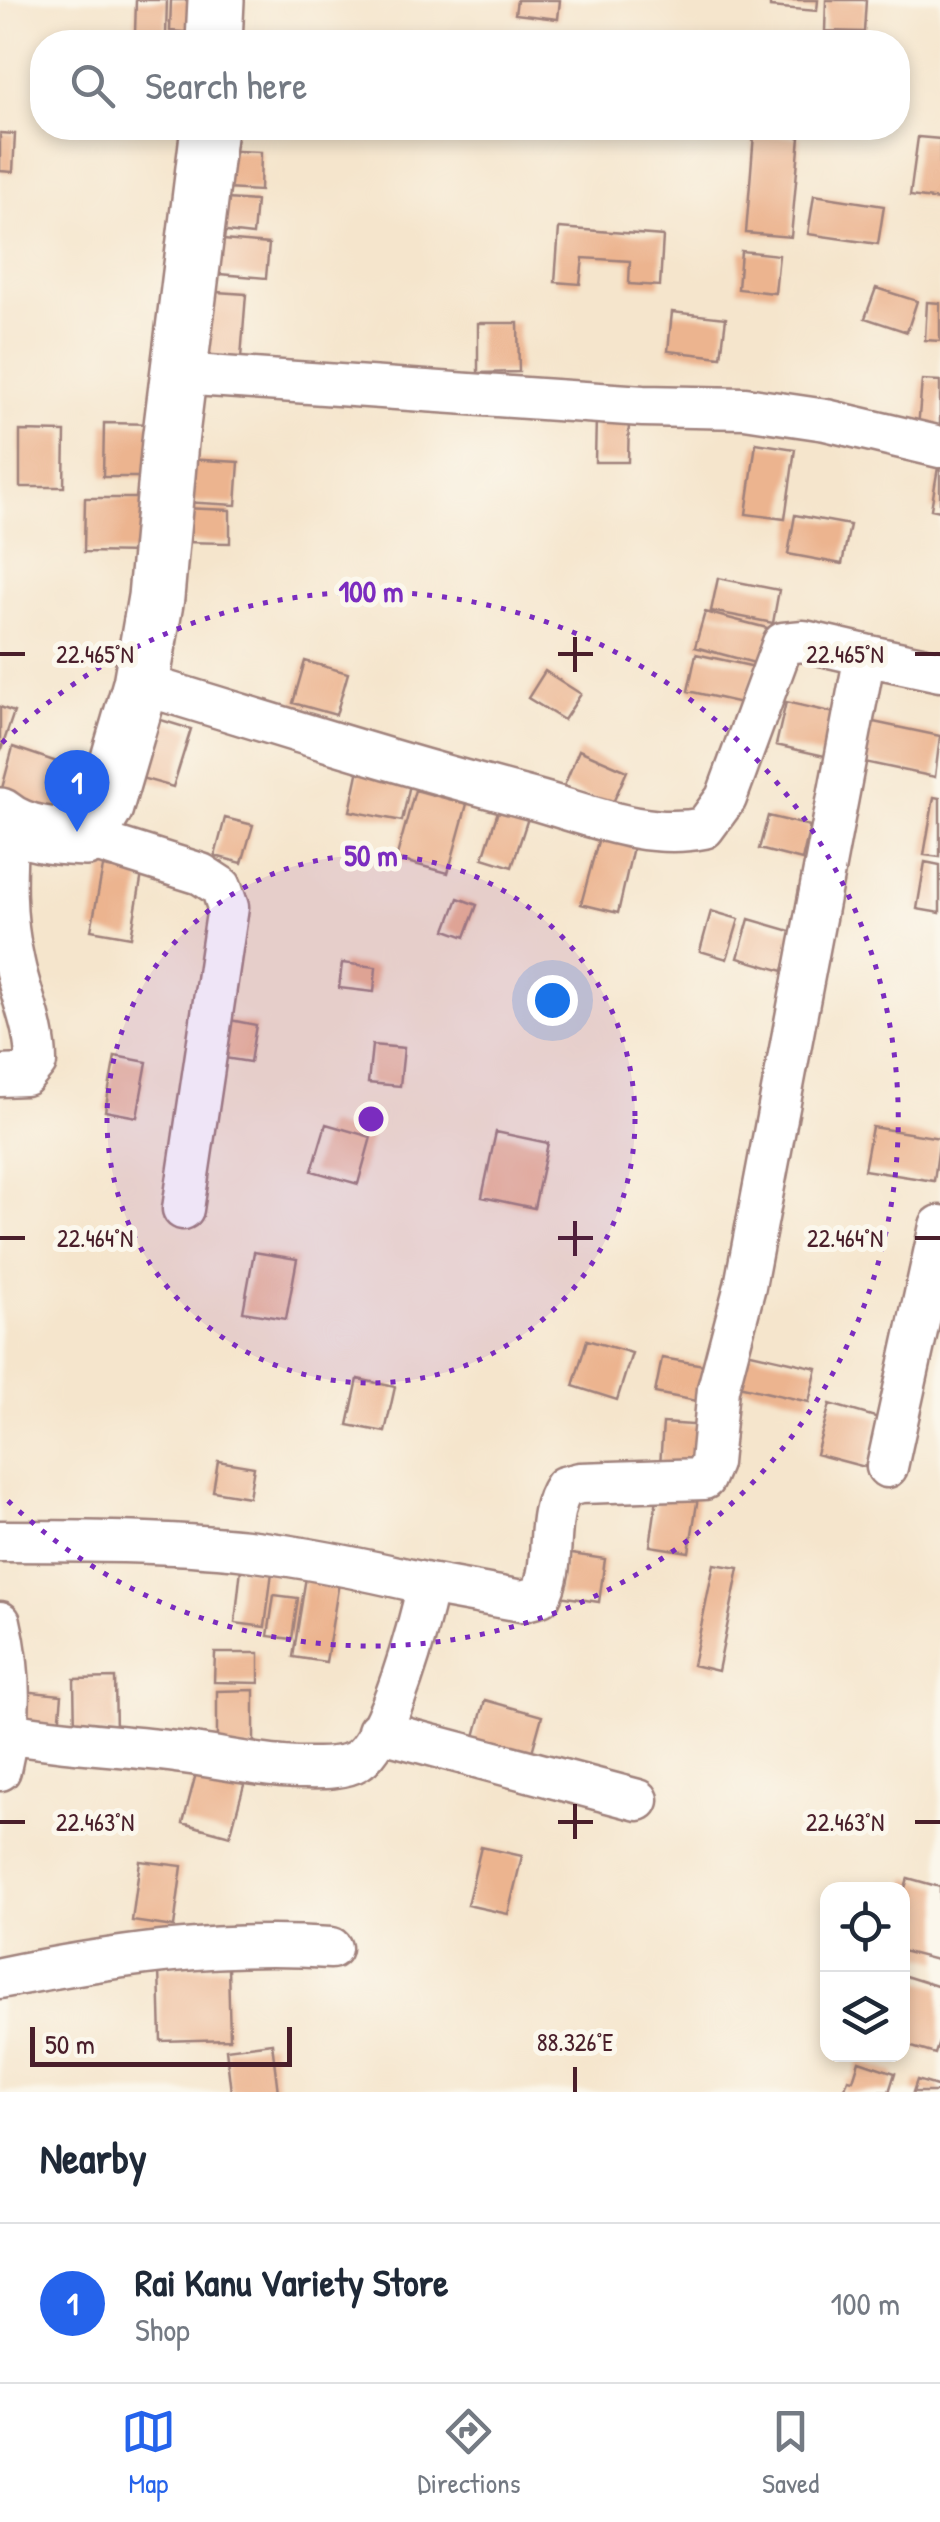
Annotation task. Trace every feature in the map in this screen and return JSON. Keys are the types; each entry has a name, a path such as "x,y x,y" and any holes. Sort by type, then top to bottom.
{"street":[{"path":"215,30 216,0"},
{"path":"86,838 104,807 141,684 156,597 207,140"},
{"path":"179,374 643,406 745,408 826,420 940,447"},
{"path":"141,684 454,779 637,830 678,834 704,828 726,798 783,642 804,641 940,672"},
{"path":"0,1541 130,1542 248,1550 522,1601 540,1596 550,1579 556,1498 564,1487 704,1478 710,1464 718,1389 745,1286 865,656"},
{"path":"0,1076 25,1074 36,1062 36,1039 14,966 6,922 4,819 56,837 86,838 200,874 220,887 228,907 183,1209"},
{"path":"888,1468 940,1226"},
{"path":"0,1622 10,1680 4,1751 50,1741 295,1768 337,1766 358,1760 374,1742 398,1688 428,1584"},
{"path":"378,1731 638,1800"},
{"path":"0,1978 96,1959 185,1948 270,1944 331,1948"}],"building":[{"path":"136,0 167,0 166,30 135,30"},
{"path":"171,0 199,0 197,30 170,30"},
{"path":"517,0 560,0 558,19 515,14"},
{"path":"770,0 818,0 817,11 770,7"},
{"path":"826,0 866,0 864,30 825,30"},
{"path":"0,133 15,134 13,172 0,171"},
{"path":"918,137 940,139 940,200 910,196"},
{"path":"754,140 800,140 791,237 746,233"},
{"path":"211,150 261,152 260,191 209,188"},
{"path":"814,195 884,206 878,244 808,234"},
{"path":"211,198 256,201 253,235 209,230"},
{"path":"559,228 663,236 660,286 629,284 630,261 583,258 580,284 555,282"},
{"path":"211,239 269,244 266,278 208,273"},
{"path":"741,251 779,255 775,293 738,289"},
{"path":"876,288 917,301 907,332 865,318"},
{"path":"201,291 246,294 241,358 197,355"},
{"path":"927,302 940,303 940,341 925,340"},
{"path":"672,312 726,318 721,357 668,351"},
{"path":"478,323 518,323 519,372 478,373"},
{"path":"922,380 940,381 940,443 917,441"},
{"path":"596,416 629,417 628,462 595,462"},
{"path":"104,423 158,424 158,477 103,477"},
{"path":"20,431 65,432 64,487 20,487"},
{"path":"756,443 795,449 785,519 746,514"},
{"path":"185,459 239,462 236,505 183,502"},
{"path":"940,468 940,511 931,509"},
{"path":"85,498 146,498 145,553 84,552"},
{"path":"182,508 230,510 230,543 181,542"},
{"path":"795,515 850,525 842,564 788,554"},
{"path":"718,578 779,590 773,623 711,611"},
{"path":"705,612 771,629 762,665 695,647"},
{"path":"696,654 755,667 746,704 688,691"},
{"path":"305,661 348,673 336,715 293,703"},
{"path":"545,671 581,694 564,720 528,698"},
{"path":"786,702 839,714 829,757 776,745"},
{"path":"0,707 14,712 1,750 0,750"},
{"path":"138,713 191,729 173,787 120,772"},
{"path":"864,720 940,736 935,777 855,760"},
{"path":"13,747 95,775 79,822 0,796"},
{"path":"579,750 627,771 611,807 564,786"},
{"path":"360,764 412,775 402,821 350,811"},
{"path":"415,790 467,804 448,873 396,859"},
{"path":"934,797 940,798 940,857 924,855"},
{"path":"499,808 528,818 512,867 483,858"},
{"path":"768,816 810,826 802,860 759,849"},
{"path":"225,818 253,825 242,863 215,856"},
{"path":"637,829 618,913 581,904 601,830"},
{"path":"925,862 940,865 940,913 917,909"},
{"path":"103,867 142,874 131,937 91,930"},
{"path":"458,898 477,905 465,937 446,930"},
{"path":"711,911 739,919 727,959 700,951"},
{"path":"749,919 794,932 783,971 738,958"},
{"path":"342,963 376,967 374,992 339,988"},
{"path":"225,1019 256,1025 250,1062 218,1057"},
{"path":"372,1045 404,1048 400,1086 368,1083"},
{"path":"115,1056 147,1062 137,1117 105,1111"},
{"path":"326,1124 371,1137 358,1184 312,1171"},
{"path":"872,1127 940,1138 934,1181 864,1170"},
{"path":"496,1132 548,1143 534,1208 482,1197"},
{"path":"254,1252 297,1259 286,1319 243,1312"},
{"path":"587,1340 632,1353 617,1400 573,1386"},
{"path":"742,1351 817,1368 809,1402 734,1385"},
{"path":"662,1358 704,1365 697,1401 655,1393"},
{"path":"358,1379 395,1387 385,1432 348,1425"},
{"path":"830,1404 879,1418 865,1467 816,1454"},
{"path":"663,1423 706,1426 702,1469 660,1465"},
{"path":"218,1461 254,1467 249,1497 213,1491"},
{"path":"658,1491 698,1497 689,1552 650,1546"},
{"path":"565,1553 605,1559 599,1602 559,1596"},
{"path":"714,1564 739,1568 718,1671 693,1665"},
{"path":"241,1568 272,1572 265,1627 235,1623"},
{"path":"306,1577 339,1582 326,1662 293,1657"},
{"path":"274,1595 298,1598 292,1639 268,1636"},
{"path":"215,1653 259,1653 259,1683 214,1682"},
{"path":"115,1678 116,1733 75,1734 74,1679"},
{"path":"254,1690 254,1749 217,1749 217,1691"},
{"path":"22,1691 62,1695 59,1727 19,1723"},
{"path":"485,1700 542,1716 530,1759 473,1744"},
{"path":"199,1762 247,1774 230,1836 183,1823"},
{"path":"481,1847 522,1856 508,1914 467,1905"},
{"path":"140,1861 182,1866 174,1927 132,1921"},
{"path":"908,1878 940,1887 940,1961 910,1953 910,1882"},
{"path":"228,1967 230,2039 161,2041 159,1968"},
{"path":"910,1978 940,1987 940,2039 935,2054 910,2046"},
{"path":"272,2043 278,2092 231,2092 226,2049"},
{"path":"859,2062 895,2073 889,2092 844,2092 848,2079 853,2080"},
{"path":"917,2080 940,2087 940,2092 913,2092"}],"place":[{"name":"Rai Kanu Variety Store","path":"77,832"}]}
